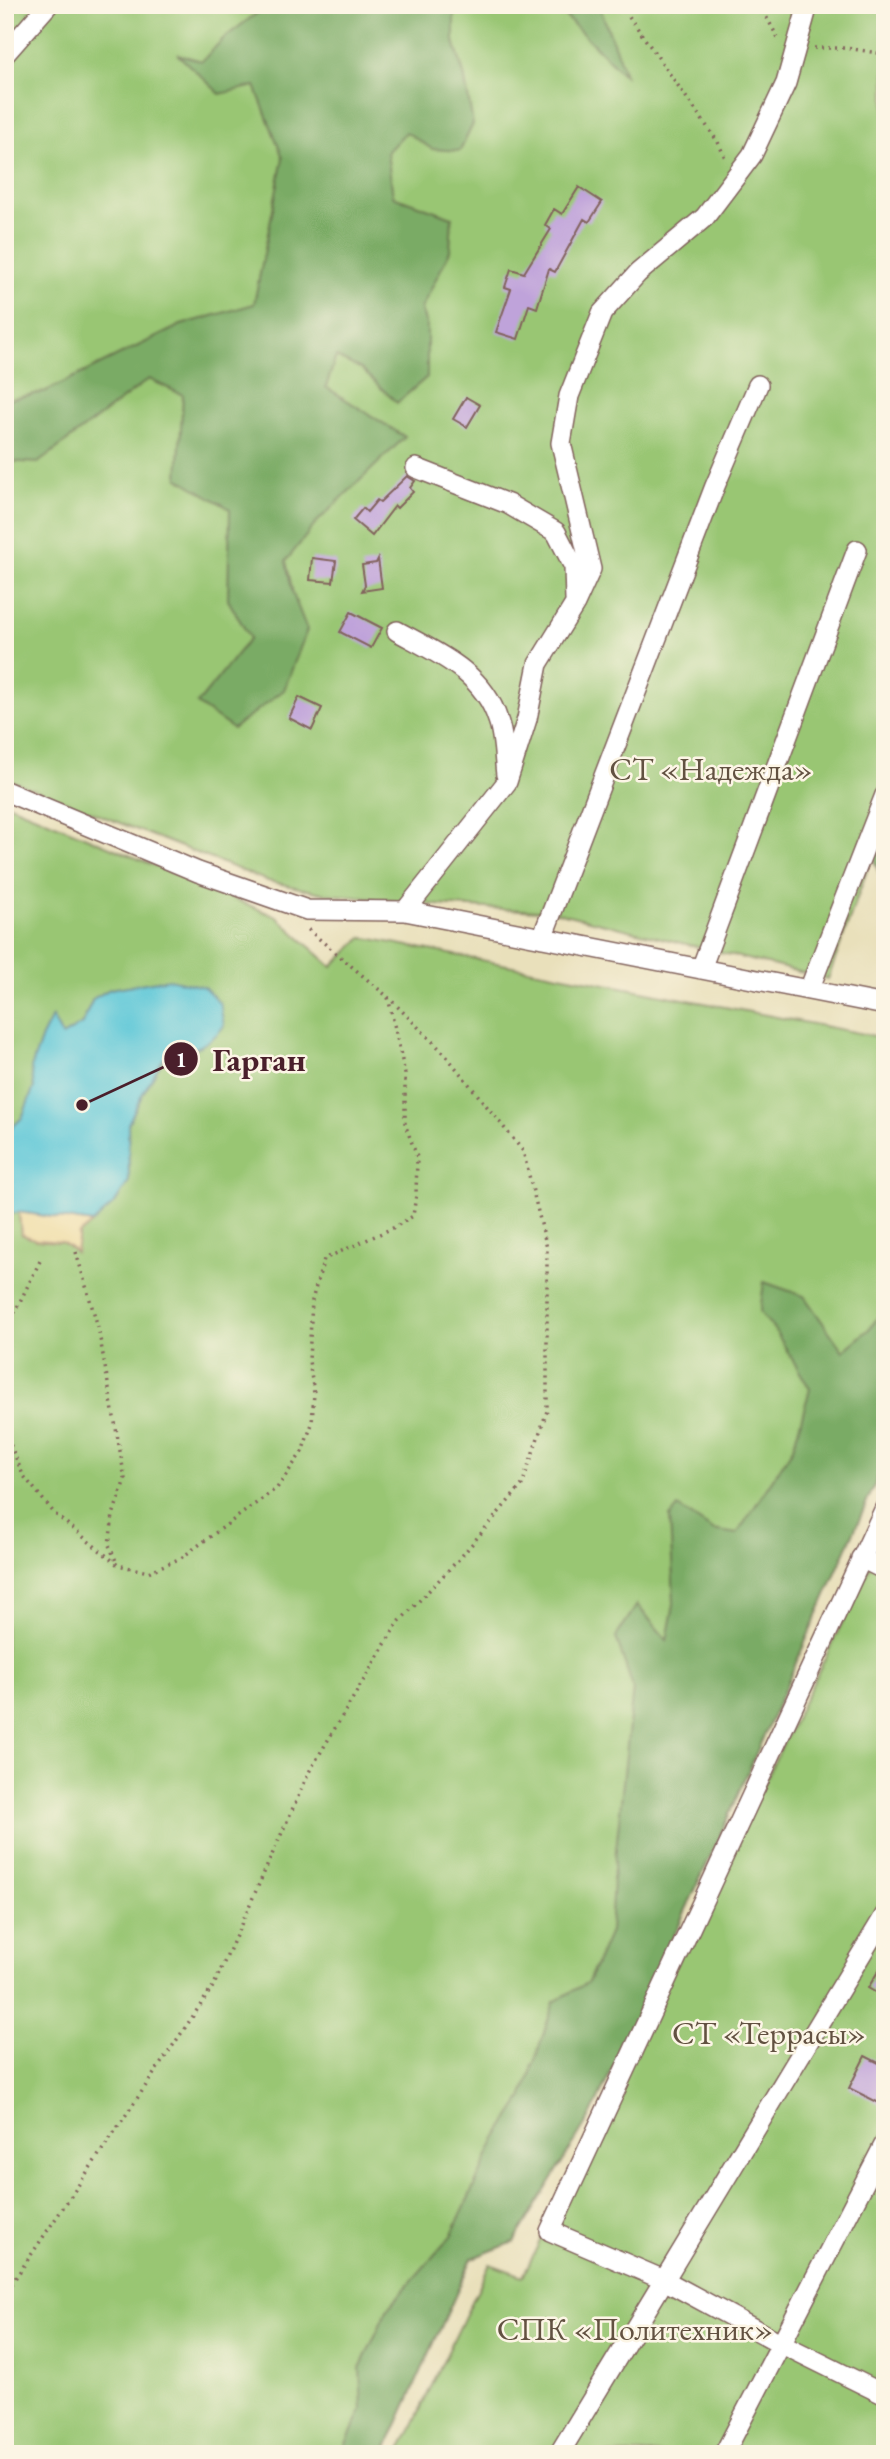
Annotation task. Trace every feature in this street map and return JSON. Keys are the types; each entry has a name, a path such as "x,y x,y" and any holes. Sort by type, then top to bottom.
{"street":[{"path":"5,54 48,5"},
{"path":"405,911 507,782 527,719 537,664 575,604 591,569 561,443 569,396 602,313 638,273 705,218 752,155 786,83 808,5"},
{"path":"542,938 715,486 758,385"},
{"path":"416,468 508,504 556,532 574,567 575,604"},
{"path":"701,969 857,550"},
{"path":"397,631 460,666 484,690 498,720 507,782"},
{"path":"5,790 198,872 307,910 405,911 885,1004"},
{"path":"809,990 885,795"},
{"path":"885,1508 550,2231 664,2280 782,2344 885,2395"},
{"path":"861,1558 885,1570"},
{"path":"559,2454 885,1915"},
{"path":"724,2454 885,2143"}],"path":[{"path":"621,5 718,142 734,178"},
{"path":"760,5 791,68"},
{"path":"796,48 846,48 885,54"},
{"path":"5,2318 10,2286 214,1985 309,1772 390,1635 522,1485 547,1411 547,1248 523,1151 443,1052 388,997 302,925"},
{"path":"5,1432 23,1475 55,1514 118,1565 148,1572 181,1558 277,1488 302,1452 312,1424 314,1393 309,1360 312,1300 324,1259 413,1216 417,1157 405,1124 405,1074 388,997"},
{"path":"76,1252 98,1327 125,1479 113,1515 109,1545 118,1565"},
{"path":"5,1332 41,1259"}],"green space":[{"name":"СТ «Надежда»","path":"5,5 885,5 885,820 828,979 556,912 436,905 326,894 268,881 5,778"},
{"path":"265,5 454,5 454,41 464,74 473,124 460,151 432,149 406,132 387,152 393,196 452,217 450,251 421,309 427,327 427,377 397,403 361,369 336,357 326,387 405,437 318,521 286,561 293,594 307,630 284,690 233,729 197,704 250,638 228,600 230,509 178,478 183,395 149,379 38,463 5,461 5,400 44,392 181,325 254,304 283,158 255,86 220,94 177,54 202,61 224,38"},
{"path":"554,5 599,5 626,77"},
{"path":"5,803 277,917 332,967 362,937 885,1038 885,1387 514,2242 472,2258 384,2454 5,2454 5,1216 19,1212 21,1234 36,1240 62,1242 75,1252 79,1234 93,1223 129,1181 128,1124 143,1093 164,1058 190,1051 169,980 110,989 93,999 82,1024 62,1036 52,1018 32,1067 34,1087 22,1118 5,1134"},
{"path":"885,822 885,887 872,856"},
{"path":"764,1282 804,1296 843,1351 868,1330 885,1309 885,1461 713,1851 591,2115 514,2242 472,2258 384,2454 341,2454 362,2410 360,2368 388,2308 451,2236 496,2139 522,2099 554,2002 588,1982 610,1932 633,1688 616,1637 637,1605 667,1640 674,1604 670,1517 678,1507 713,1530 737,1534 793,1448 810,1389 776,1332 760,1312"},
{"path":"885,1535 885,2454 399,2454 490,2264 523,2276"}],"sand":[{"path":"19,1212 93,1223 79,1234 76,1252 62,1242 36,1240 21,1234"}],"water":[{"path":"169,979 204,987 220,1003 224,1026 205,1044 164,1058 128,1124 129,1181 115,1203 93,1223 19,1212 5,1216 5,1134 22,1118 34,1087 31,1068 52,1017 62,1036 82,1024 93,999 110,989"}],"building":[{"path":"579,187 602,202 589,222 584,219 555,272 549,269 537,308 529,305 518,339 496,332 511,289 505,287 511,269 524,273 551,229 545,225 554,209 562,214"},
{"path":"466,397 480,405 467,427 453,419"},
{"path":"407,476 415,481 410,488 413,492 397,508 395,506 372,536 353,520 363,508 367,512 377,500 380,502"},
{"path":"312,558 336,561 333,582 310,580"},
{"path":"378,559 382,588 362,591 365,585 362,565 376,563"},
{"path":"351,612 382,628 371,648 340,632"},
{"path":"299,697 322,708 312,730 289,718"},
{"path":"885,1960 885,1998 868,1988"},
{"path":"865,2056 885,2066 885,2096 881,2104 849,2088"}],"place":[{"name":"Гарган","path":"82,1105"}],"park label":[{"name":"СТ «Террасы»","path":"769,2033"},
{"name":"СПК «Политехник»","path":"635,2329"}]}
